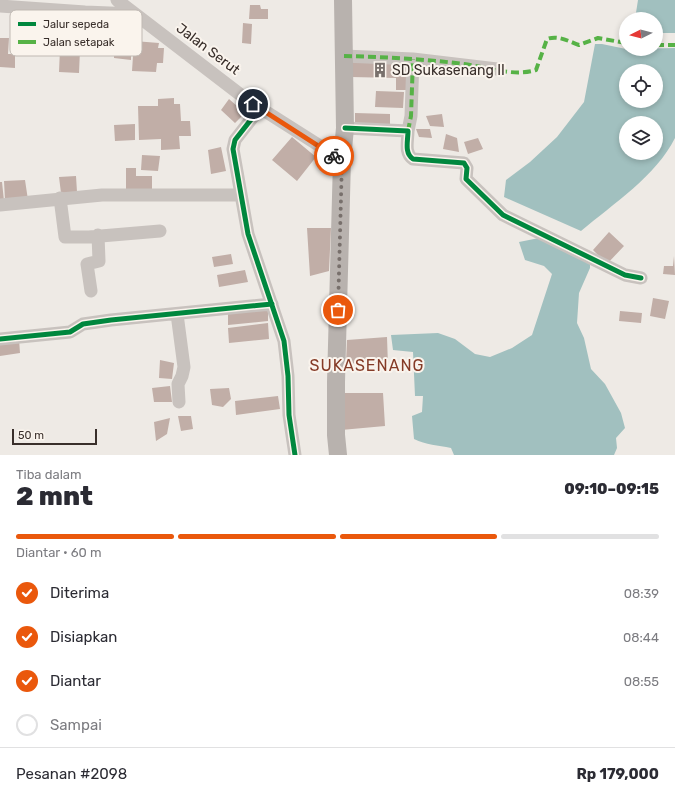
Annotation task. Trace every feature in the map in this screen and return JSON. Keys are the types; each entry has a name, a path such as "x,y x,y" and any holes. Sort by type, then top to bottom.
{"main road":[{"path":"338,455 336,434 336,389 342,160 345,128 343,0"}],"street":[{"name":"Jalan Serut","path":"116,0 129,10"},
{"path":"0,6 57,10"},
{"name":"Jalan Serut","path":"142,20 260,108 342,160"},
{"path":"344,56 413,59 497,69"},
{"path":"413,59 411,116 408,131 408,156 413,158 464,163 467,168 466,179 504,215 625,275 641,278"},
{"path":"260,108 238,134 233,144 233,154 248,234 284,341 288,376 289,415 295,455"},
{"path":"345,128 408,131"},
{"path":"0,205 102,195 241,195"},
{"path":"60,198 64,237 89,237 98,235 160,231"},
{"path":"91,291 86,264 99,261 98,235"},
{"path":"0,340 70,332 83,324 272,304"},
{"path":"177,314 184,367 178,384 179,402"}],"water":[{"path":"638,0 675,0 675,33 663,33 663,12 636,12"},
{"path":"595,44 619,48 619,56 663,56 663,48 675,48 675,138 663,157 663,116 619,116 619,160 661,160 633,189 581,231 504,197 506,180 530,162 557,137 584,102"},
{"path":"539,238 590,260 590,268 579,293 577,323 584,338 591,369 605,384 621,413 625,428 616,438 617,448 614,455 454,455 451,448 428,444 414,439 412,416 422,412 423,396 415,396 413,352 393,350 391,335 438,333 455,339 475,354 490,357 512,348 532,335 552,274 544,266 525,260 519,242"}],"building":[{"path":"250,5 260,5 261,9 268,9 268,19 249,19"},
{"path":"243,23 252,24 251,44 242,43"},
{"path":"0,38 9,38 8,54 10,54 10,56 15,56 15,68 0,67"},
{"path":"142,42 159,43 158,48 164,48 163,63 157,63 156,72 132,71 133,56 142,56"},
{"path":"60,56 80,56 79,73 59,72"},
{"path":"114,56 131,56 131,60 114,58"},
{"name":"SD Sukasenang II","path":"352,59 409,62 409,90 396,90 396,78 351,77"},
{"name":"SD Sukasenang II","path":"376,91 404,92 403,108 375,107"},
{"path":"174,98 174,104 180,104 181,121 190,121 191,136 179,136 180,149 161,150 161,139 139,140 138,106 158,106 158,99"},
{"path":"229,99 245,113 235,123 221,110"},
{"path":"355,113 390,114 390,127 355,127"},
{"path":"442,114 444,127 430,126 426,116"},
{"path":"135,124 135,140 115,141 114,125"},
{"path":"416,129 430,129 432,138 419,137"},
{"path":"446,134 457,138 459,152 443,149"},
{"path":"292,137 316,157 297,181 272,160"},
{"path":"478,138 483,149 468,154 464,142"},
{"path":"221,147 226,171 211,174 208,150"},
{"path":"142,155 160,156 158,171 141,170"},
{"path":"126,168 136,168 136,176 152,176 152,192 126,189"},
{"path":"76,176 77,192 61,193 59,177"},
{"path":"25,180 28,200 5,200 4,181"},
{"path":"0,182 2,182 4,201 0,201"},
{"path":"307,228 331,228 329,271 310,276"},
{"path":"609,232 624,246 607,264 593,250"},
{"path":"231,254 233,264 214,267 212,257"},
{"path":"674,256 675,275 663,274 664,266 673,266"},
{"path":"245,270 248,282 219,287 217,275"},
{"path":"653,298 669,301 665,319 650,316"},
{"path":"268,308 268,321 228,325 228,312"},
{"path":"620,311 642,313 641,323 619,321"},
{"path":"268,323 269,339 229,343 228,328"},
{"path":"387,337 388,366 346,363 347,340"},
{"path":"19,339 20,353 0,356 0,340"},
{"path":"160,360 174,363 172,379 159,378"},
{"path":"170,386 172,402 154,402 152,388"},
{"path":"229,388 231,399 223,407 212,405 210,389"},
{"path":"340,393 383,393 385,426 341,430"},
{"path":"278,396 280,409 236,415 235,401"},
{"path":"178,416 191,416 193,429 181,431"},
{"path":"170,418 167,434 156,441 154,422"}],"marked path":[{"path":"344,56 434,61 464,64 500,71 527,72 536,70 547,39 559,38 579,45 598,38 619,42"},
{"path":"663,45 675,45"},
{"path":"408,131 411,116 413,59"}],"cycle path":[{"path":"260,108 235,140 233,149 248,234 284,341 288,376 289,415 295,455"},
{"path":"345,128 408,131 407,150 408,154 413,159 464,163 467,168 466,179 503,215 625,275 641,278"},
{"path":"0,339 70,332 83,324 111,320 272,304"}],"way so far":[{"path":"334,156 342,160 338,310"}],"place":[{"name":"SD Sukasenang II","path":"380,70"}],"district":[{"name":"SUKASENANG","path":"367,365"}],"route":[{"path":"253,104 334,156"}]}
